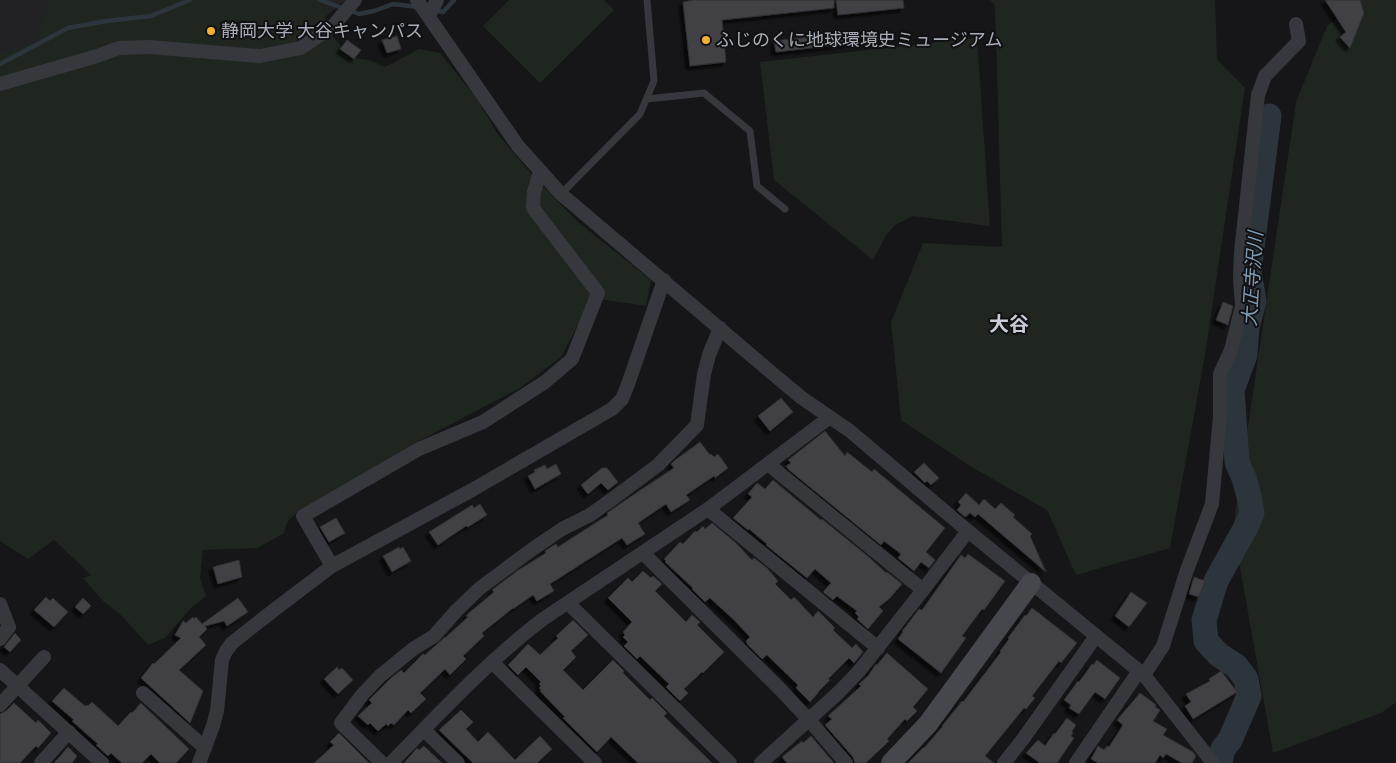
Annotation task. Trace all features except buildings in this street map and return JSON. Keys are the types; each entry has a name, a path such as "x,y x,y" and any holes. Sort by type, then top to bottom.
{"street":[{"path":"0,84 119,48 149,47 260,56 301,48 333,26 355,0"},
{"path":"417,0 430,16 518,146 561,194 794,392 850,431 968,531 1142,673 1213,763"},
{"path":"430,16 437,0"},
{"path":"1076,763 1163,646 1187,570 1212,504 1220,416 1220,374 1231,350 1242,306 1241,252 1258,95 1265,76 1299,41 1296,24"},
{"path":"332,566 303,516 419,449 483,422 545,382 572,359 598,293 533,208 534,192 540,172"},
{"path":"199,763 217,711 221,666 226,651 232,643 332,566 472,490 612,409 622,399 628,387 664,280"},
{"path":"382,763 341,723 362,695 380,676 413,649 434,636 480,588 562,529 590,515 658,465 697,425 709,355 720,328"},
{"path":"391,763 458,694 520,637 543,619 708,509 830,417"},
{"path":"768,464 923,590"},
{"path":"708,509 878,648"},
{"path":"761,763 839,692 878,648 968,531"},
{"path":"643,553 779,688 846,763"},
{"path":"890,763 928,724 1031,583"},
{"path":"568,603 730,763"},
{"path":"0,604 9,627 0,639"},
{"path":"1004,763 1096,636"},
{"path":"0,705 44,657"},
{"path":"492,662 595,763"},
{"path":"0,670 102,763"},
{"path":"143,693 205,748"},
{"path":"424,730 458,763"},
{"path":"41,763 69,732"}],"lane":[{"path":"561,194 640,114 647,99 654,81 647,0"},
{"path":"647,99 704,93 750,130 757,186 785,210"}],"shaded area":[{"name":"静岡大学 大谷キャンパス","path":"0,0 346,0 315,25 0,61"},
{"path":"49,0 320,0 331,35 352,57 372,61 385,67 419,49 440,53 478,100 497,133 533,176 579,223 651,280 646,306 592,298 561,357 520,388 415,443 332,494 301,509 287,522 284,533 258,548 203,550 200,578 206,596 190,609 165,638 148,645 122,616 102,600 83,578 91,575 54,540 28,559 0,541 0,53 6,53 37,41"},
{"path":"509,0 604,0 614,10 540,83 483,26"},
{"path":"990,0 1215,0 1217,59 1245,88 1205,355 1170,548 1076,575 1047,510 970,466 901,420 891,322 923,243 1002,247 995,5"},
{"path":"1358,0 1396,0 1396,702 1381,713 1273,753 1233,528 1296,102 1327,26"},
{"path":"977,38 990,226 913,216 895,225 885,237 873,260 774,180 760,62"}],"waterway":[{"path":"0,64 68,28 151,16 190,0"},
{"path":"320,0 359,14 393,4 418,7"},
{"path":"435,10 443,12 454,0"},
{"name":"大正寺沢川","path":"1220,763 1223,749 1230,740 1249,696 1246,679 1236,666 1219,655 1206,641 1204,620 1216,581 1252,513 1244,478 1237,462 1232,390 1245,355 1247,327 1254,301 1249,271 1269,116"}],"place":[{"name":"静岡大学 大谷キャンパス","path":"211,31"},
{"name":"ふじのくに地球環境史ミュージアム","path":"706,40"}],"district":[{"name":"大谷","path":"1009,324"}]}
